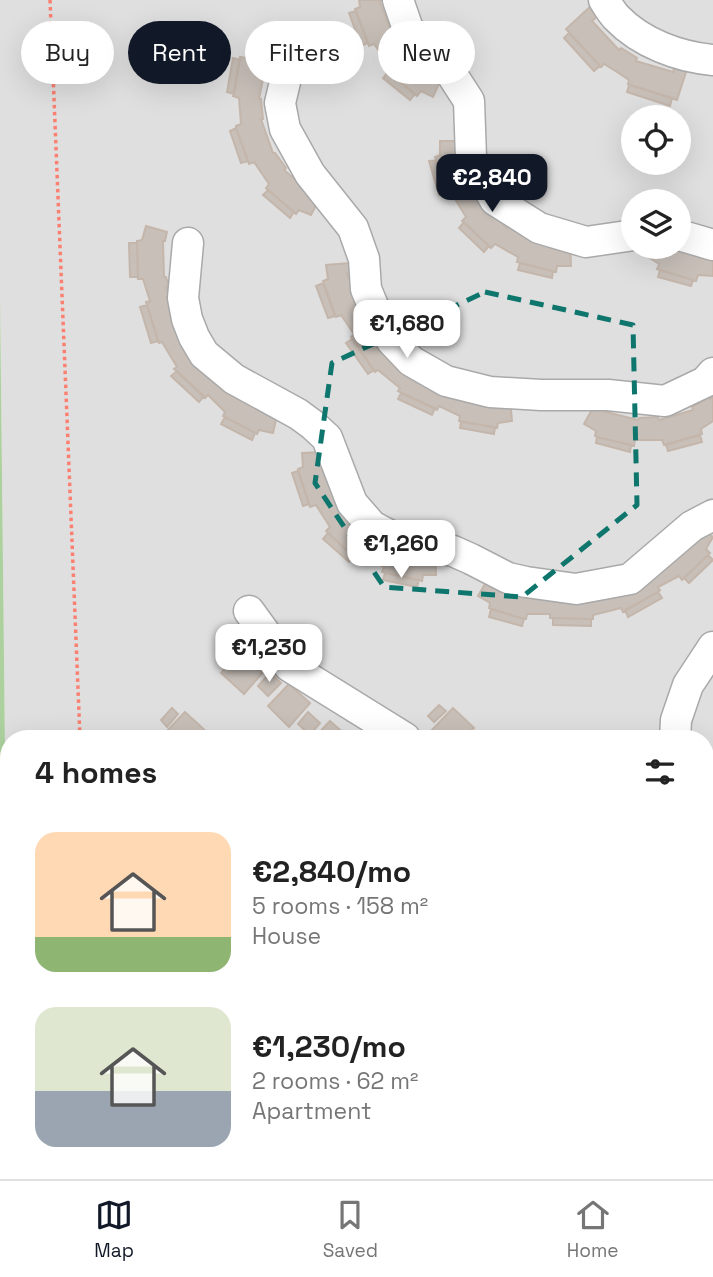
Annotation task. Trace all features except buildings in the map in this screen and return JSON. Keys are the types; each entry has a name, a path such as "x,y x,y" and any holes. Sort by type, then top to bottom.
{"street":[{"path":"398,0 408,29 449,71 469,101 471,158 495,200 539,228 586,242 621,236"},
{"path":"604,0 617,18 636,34 663,48 697,59 713,60"},
{"path":"285,84 280,103 285,129 310,174 354,228 364,259 366,289 376,313 391,341 411,361 446,380 490,392 665,401 705,382 713,373"},
{"path":"691,239 713,245"},
{"path":"188,243 183,298 191,328 205,354 234,379 298,414 327,438 352,503 372,526 387,534 404,541 453,551 508,578 576,589 630,579 692,526 713,515"},
{"path":"249,611 289,666 392,730"},
{"path":"675,730 688,685 713,647"}],"path":[{"path":"50,0 80,730"}],"highlighted area":[{"path":"485,292 633,325 637,505 522,597 384,587 315,483 332,363"}],"shaded area":[{"path":"0,0 713,0 713,730 5,730"}],"green space":[{"path":"0,293 5,730 0,730"}]}
